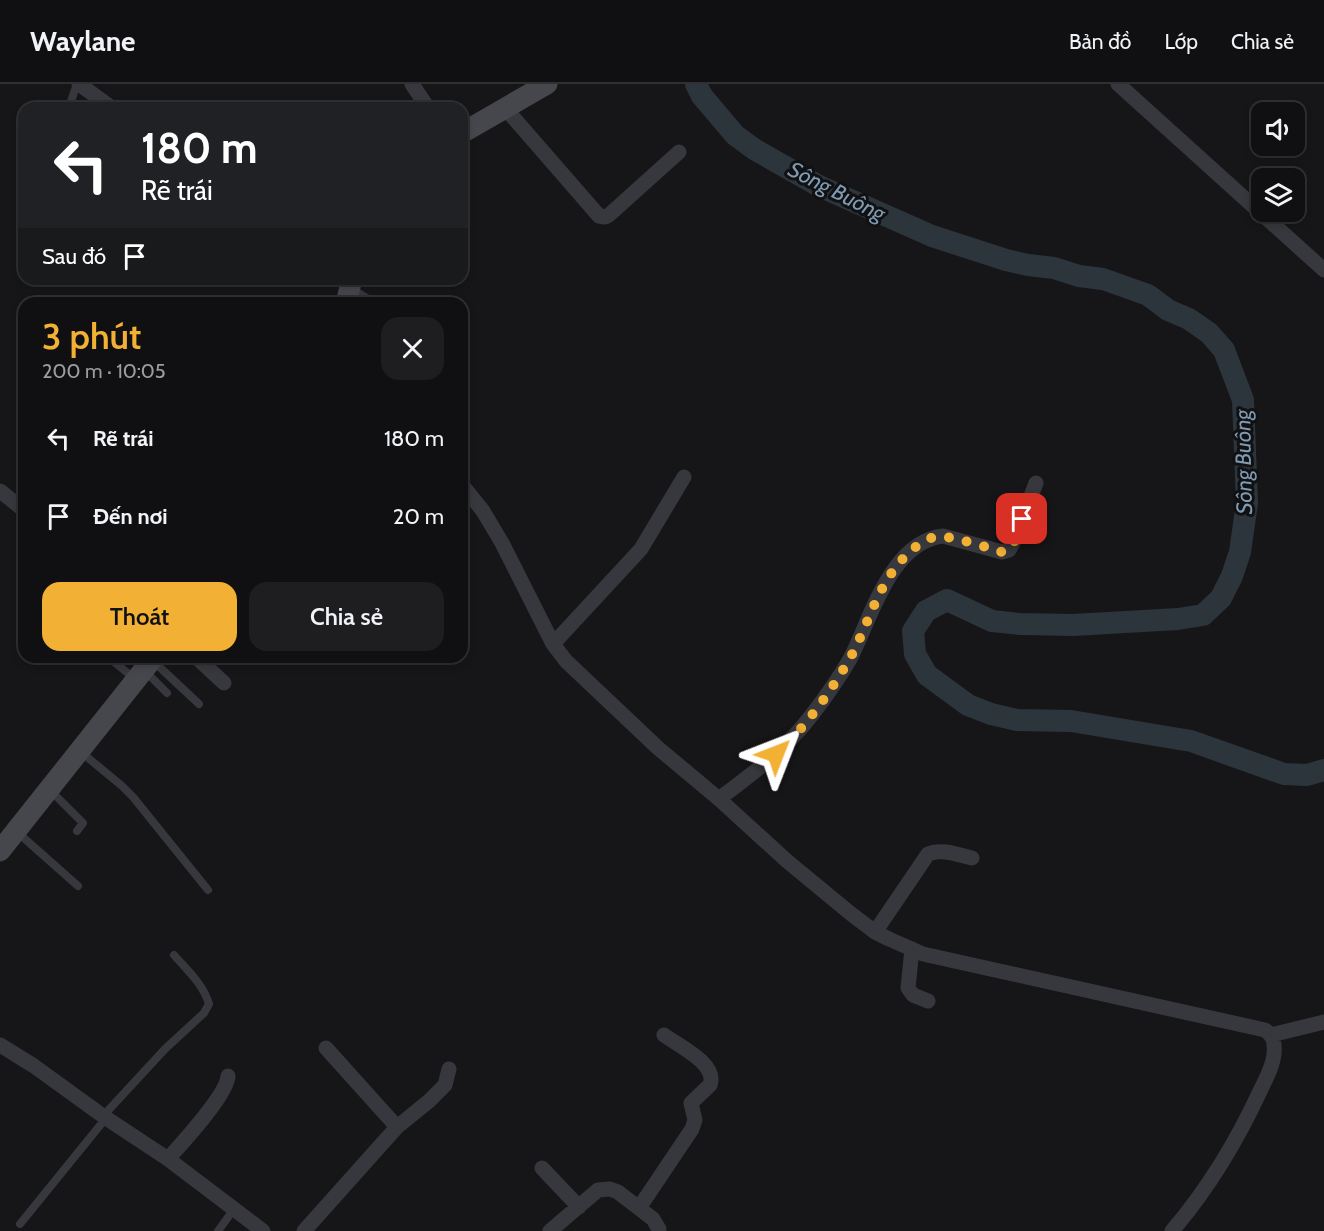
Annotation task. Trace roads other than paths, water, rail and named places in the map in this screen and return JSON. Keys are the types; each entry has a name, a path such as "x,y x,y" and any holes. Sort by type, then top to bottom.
{"main road":[{"path":"468,130 544,85"},
{"path":"0,851 147,667"}],"street":[{"path":"78,84 104,102"},
{"path":"412,84 424,102"},
{"path":"1118,84 1324,270"},
{"path":"505,108 602,217 609,215 679,152"},
{"path":"554,644 641,549 684,477"},
{"path":"719,799 787,744 812,715 850,658 876,601 898,564 927,539 934,537 943,536 1002,552 1009,550 1036,483"},
{"path":"0,491 18,505"},
{"path":"468,492 483,511 502,543 554,644 566,661 658,748 719,799 787,861 875,932 923,954 1265,1030 1271,1035 1275,1046 1272,1062 1252,1110 1206,1187 1172,1231"},
{"path":"202,663 224,683"},
{"path":"875,932 928,854 939,851 972,858"},
{"path":"912,949 908,988 913,995 928,1001"},
{"path":"1271,1035 1324,1022"},
{"path":"639,1208 693,1129 695,1119 691,1103 712,1081 708,1067 664,1035"},
{"path":"0,1045 168,1159 263,1231"},
{"path":"326,1048 396,1126"},
{"path":"304,1231 396,1126 429,1101 444,1085 449,1069"},
{"path":"168,1159 221,1094 228,1076"},
{"path":"542,1168 579,1207"},
{"path":"550,1231 598,1190 610,1189 618,1192 653,1219 659,1231"}],"lane":[{"path":"71,102 78,84"},
{"path":"131,663 147,667 199,704"},
{"path":"147,667 167,693"},
{"path":"79,751 133,797 208,890"},
{"path":"49,789 86,820 76,831"},
{"path":"16,831 78,886"},
{"path":"20,1224 105,1117 165,1049 204,1013 209,1004 207,997 198,982 174,955"},
{"path":"218,1231 234,1209"}],"waterway":[{"name":"Sông Buông","path":"696,84 702,96 735,135 754,149 819,186 932,236 1006,260 1103,279 1148,295 1168,310 1189,319 1209,333 1224,350 1243,400 1247,503 1240,552 1221,598 1203,615 1178,619 1073,625 992,621 947,600 926,611 913,631 915,654 927,675 968,705 991,714 1017,720 1071,721 1191,741 1284,774 1307,775 1324,770"}]}
